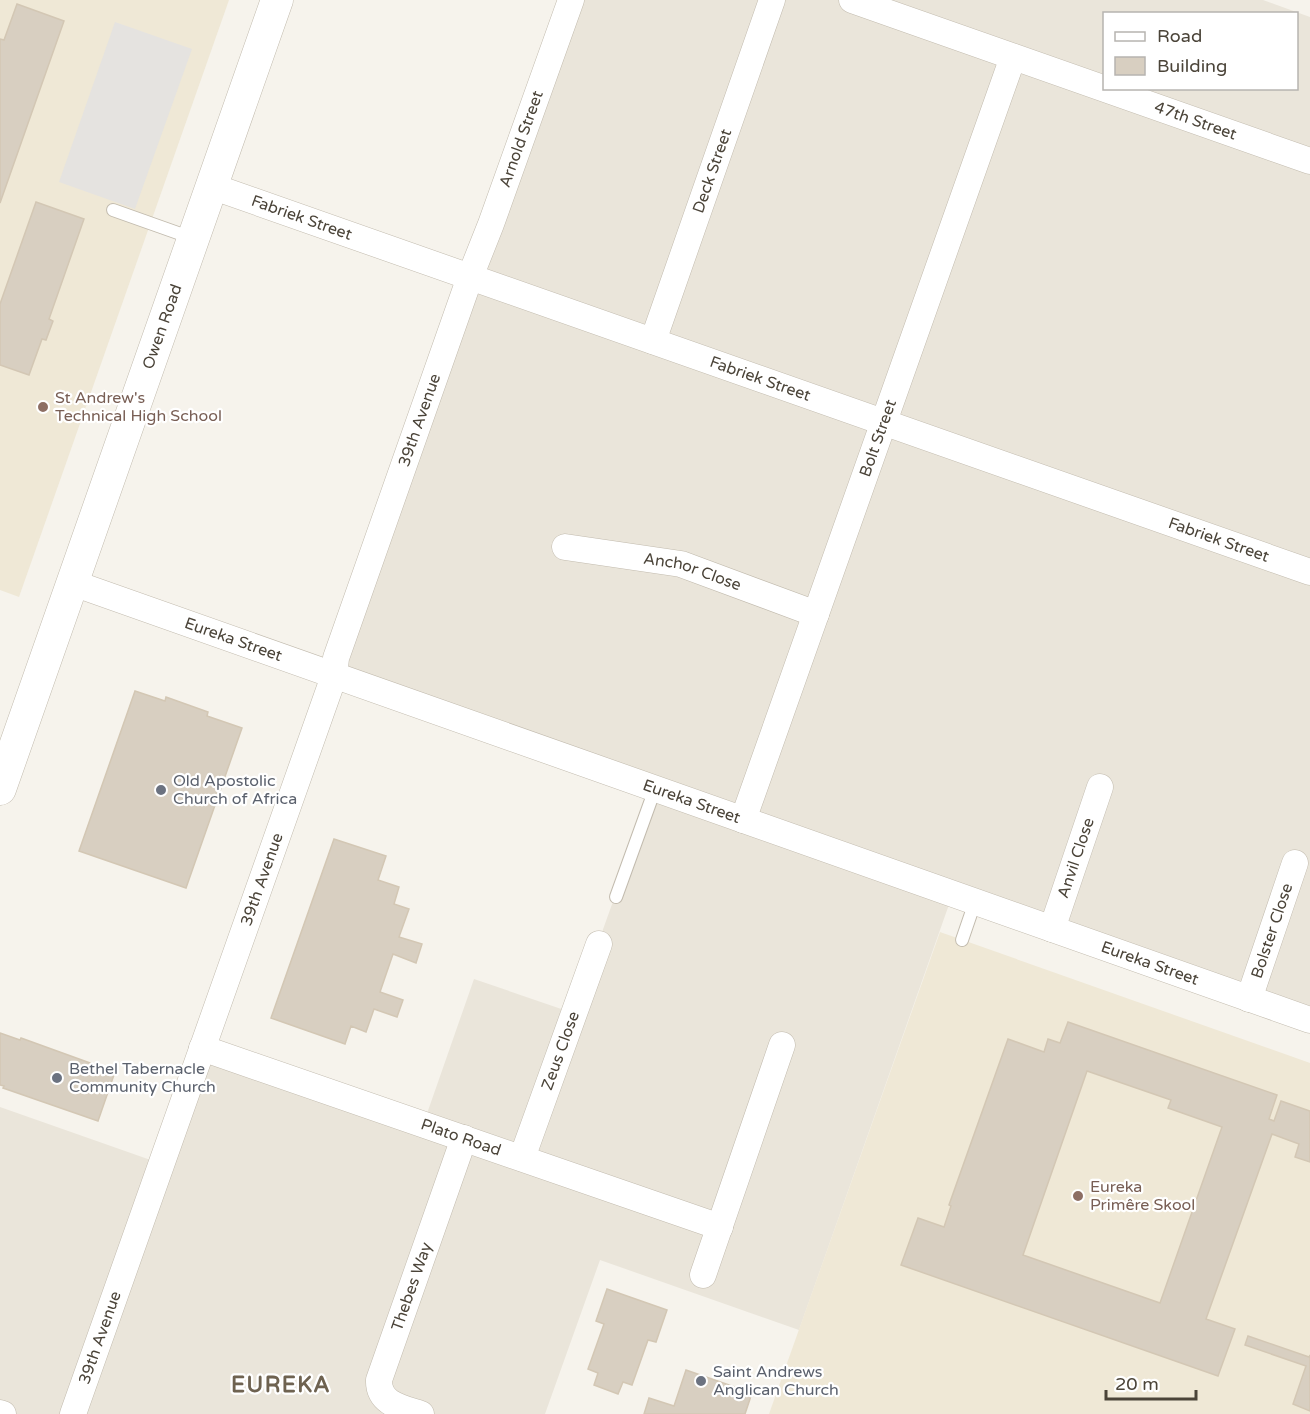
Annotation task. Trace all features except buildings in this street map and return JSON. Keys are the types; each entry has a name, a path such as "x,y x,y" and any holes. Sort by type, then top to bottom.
{"street":[{"name":"Owen Road","path":"0,789 277,0"},
{"name":"Arnold Street","path":"470,277 571,0"},
{"name":"Deck Street","path":"653,341 772,0"},
{"path":"852,0 1013,57"},
{"name":"47th Street","path":"1013,57 1103,89"},
{"name":"Bolt Street","path":"743,820 1013,57"},
{"name":"47th Street","path":"1107,90 1310,161"},
{"name":"Fabriek Street","path":"211,186 1310,572"},
{"name":"39th Avenue","path":"72,1414 334,676 336,658 470,277"},
{"name":"Anchor Close","path":"565,547 681,564 816,614"},
{"name":"Eureka Street","path":"73,583 1310,1020"},
{"name":"Anvil Close","path":"1052,929 1100,787"},
{"name":"Bolster Close","path":"1249,999 1295,863"},
{"name":"Zeus Close","path":"522,1158 599,944"},
{"path":"704,1275 782,1044"},
{"name":"Plato Road","path":"202,1048 720,1227"},
{"name":"Thebes Way","path":"421,1414 390,1403 381,1393 380,1380 464,1138"}],"lane":[{"path":"113,210 193,238"},
{"path":"616,897 655,789"},
{"path":"962,940 975,902"}],"shaded area":[{"name":"St Andrew's Technical High School","path":"0,0 229,0 19,597 0,590"},
{"path":"572,0 1263,0 1296,12 1103,12 1103,90 1298,90 1298,13 1310,17 1310,1022 952,896 799,1330 600,1260 545,1414 8,1414 0,1411 0,1107 162,1164 203,1049 423,1125 474,979 573,1013 653,790 336,678"},
{"path":"115,22 192,49 135,209 59,182"},
{"name":"Eureka Primêre Skool","path":"940,932 1310,1063 1310,1414 769,1414"}],"place":[{"name":"St Andrew's Technical High School","path":"43,407"},
{"name":"Old Apostolic Church of Africa","path":"161,790"},
{"name":"Bethel Tabernacle Community Church","path":"57,1078"},
{"name":"Eureka Primêre Skool","path":"1078,1196"},
{"name":"Saint Andrews Anglican Church","path":"701,1381"}],"district":[{"name":"EUREKA","path":"281,1385"}]}
